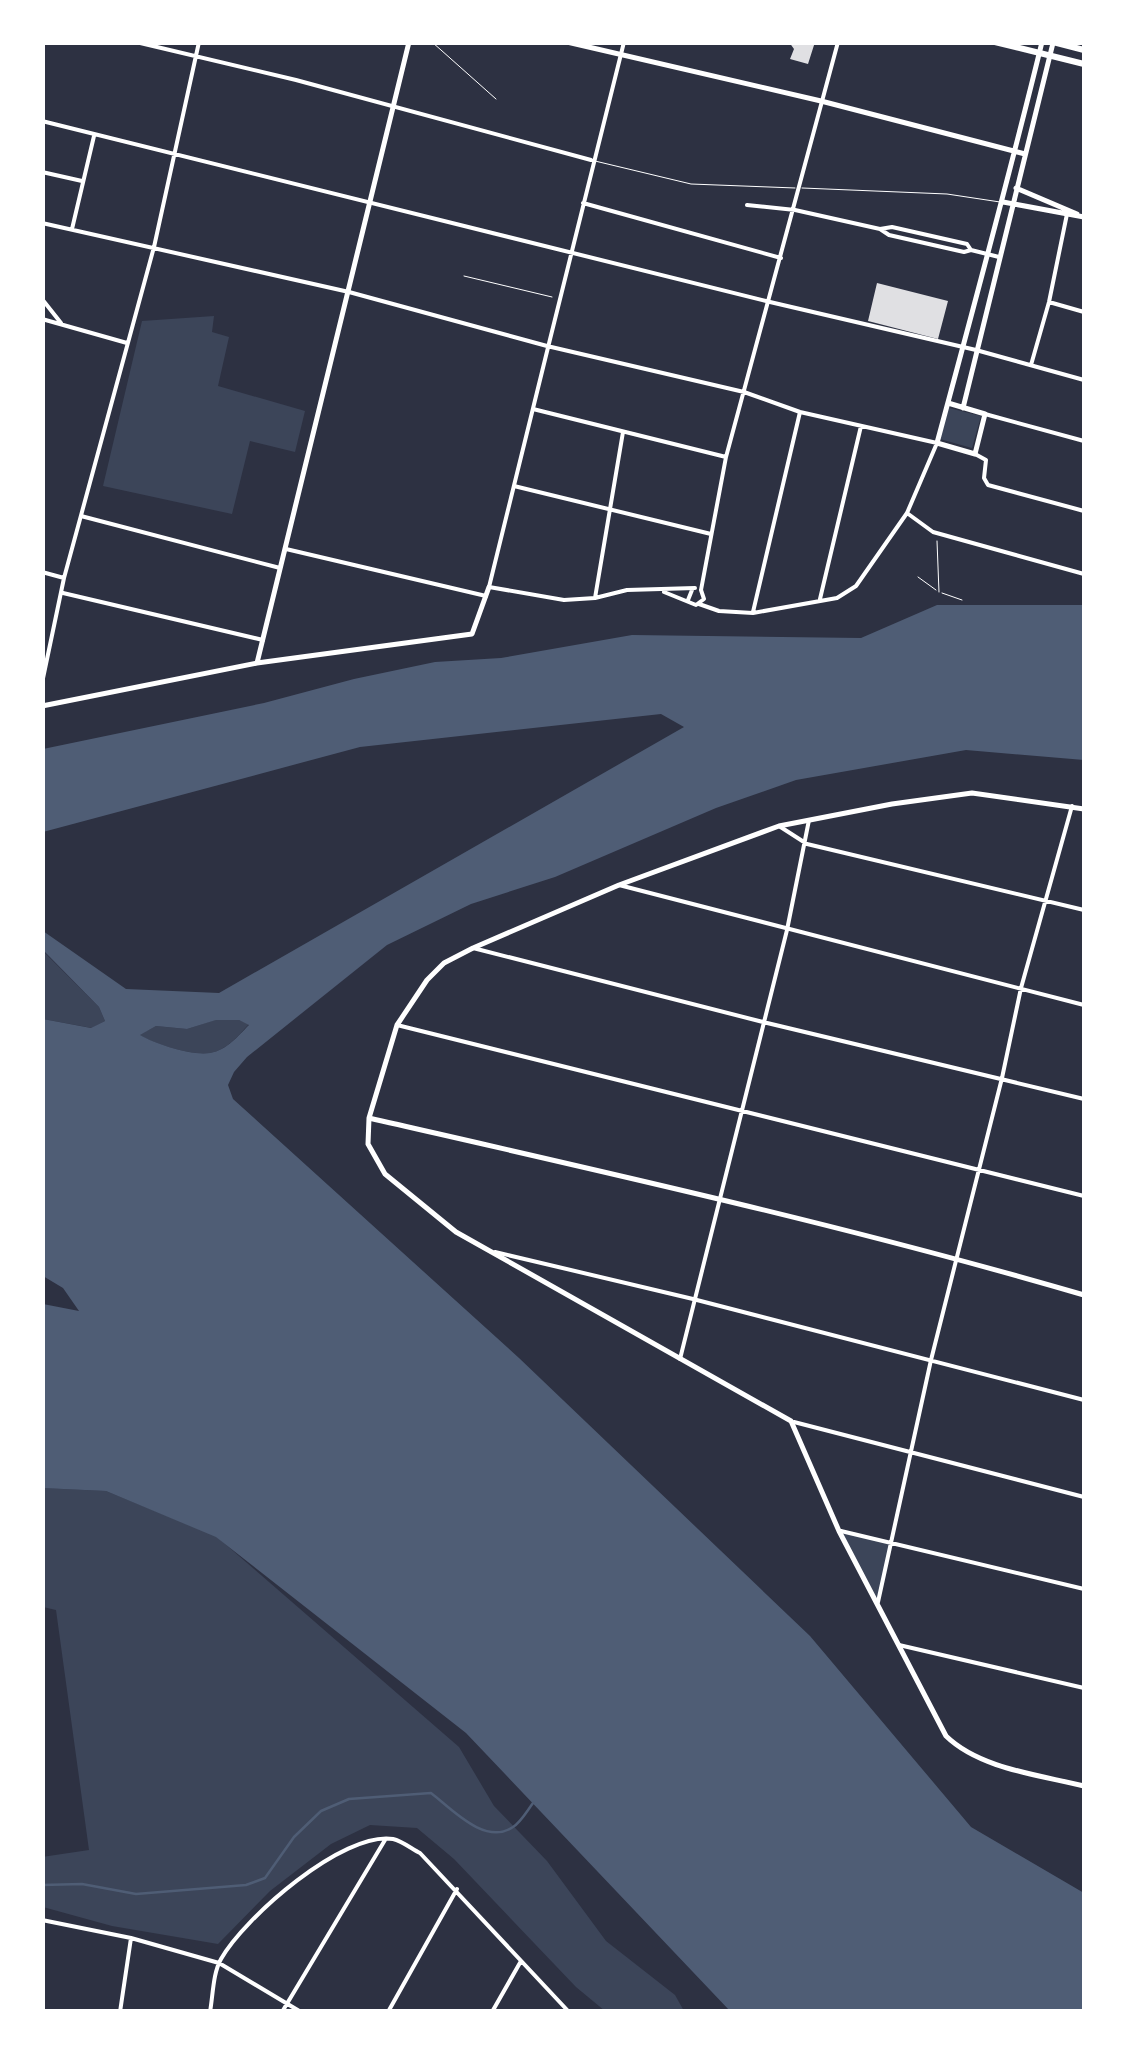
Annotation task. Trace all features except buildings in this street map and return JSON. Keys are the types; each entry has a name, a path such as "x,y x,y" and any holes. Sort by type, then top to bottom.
{"main road":[{"path":"994,42 1084,64"},
{"path":"1053,42 1084,50"}],"street":[{"path":"136,42 296,80 592,160"},
{"path":"42,683 64,578 154,248 200,42"},
{"path":"257,663 409,42"},
{"path":"567,42 821,101 1024,154"},
{"path":"42,706 257,663 472,634 486,596 624,42"},
{"path":"698,590 726,457 838,42"},
{"path":"660,590 719,610 753,613 838,598 856,586 908,514 937,443 1042,42"},
{"path":"964,408 1053,42"},
{"path":"42,122 976,350 1084,380"},
{"path":"72,229 94,135"},
{"path":"42,172 83,182"},
{"path":"1016,188 1068,213"},
{"path":"1003,202 1082,216"},
{"path":"582,203 781,258"},
{"path":"747,205 795,210 880,230 892,228 967,244 972,250 999,257"},
{"path":"1032,365 1068,213"},
{"path":"42,222 349,292 546,346 744,392 800,412 937,443 986,460 984,478 988,484 1084,511"},
{"path":"42,299 61,323"},
{"path":"1049,302 1084,312"},
{"path":"42,319 127,343"},
{"path":"948,403 1084,441"},
{"path":"533,408 726,457"},
{"path":"753,613 800,412"},
{"path":"976,454 985,414"},
{"path":"820,599 861,426"},
{"path":"595,598 623,432"},
{"path":"514,486 712,534"},
{"path":"908,514 937,533 1084,574"},
{"path":"81,516 280,568"},
{"path":"286,549 486,596"},
{"path":"42,572 64,578"},
{"path":"488,586 564,600 627,590 698,590 704,596 700,604"},
{"path":"688,600 690,591 698,590"},
{"path":"62,592 263,640"},
{"path":"1084,809 972,793 778,826 619,885 473,948 435,972 397,1025 369,1118 368,1144 385,1174 456,1232 791,1421 1084,1497"},
{"path":"877,1606 931,1360 1021,988 1072,806"},
{"path":"680,1359 787,930 809,820"},
{"path":"778,826 806,844 1084,910"},
{"path":"619,885 1084,1005"},
{"path":"473,948 1084,1099"},
{"path":"397,1025 1084,1196"},
{"path":"369,1118 718,1198 1084,1295"},
{"path":"490,1251 1084,1400"},
{"path":"791,1421 839,1531 946,1736 957,1747 996,1764 1083,1786 1084,1777"},
{"path":"839,1531 1084,1589"},
{"path":"899,1645 1084,1688"},
{"path":"282,2012 385,1839"},
{"path":"210,2012 219,1963 236,1938 322,1863 362,1843 385,1839 396,1839 420,1853 570,2012"},
{"path":"388,2012 457,1889"},
{"path":"42,1920 132,1938 219,1963 301,2012"},
{"path":"120,2012 132,1938"},
{"path":"492,2012 522,1960"}],"lane":[{"path":"432,42 496,99"},
{"path":"592,160 691,184 947,194 1003,202"}],"path":[{"path":"464,276 560,299"},
{"path":"937,533 939,592"},
{"path":"918,577 939,592 962,600"}],"shaded area":[{"path":"214,316 212,332 229,337 218,386 305,411 295,452 250,441 232,514 103,486 142,321"},
{"path":"949,408 981,416 972,448 940,439"},
{"path":"937,605 1084,605 1084,760 966,750 796,780 716,808 555,877 471,904 387,945 247,1057 228,1085 233,1099 519,1358 810,1636 971,1827 1084,1893 1084,2011 730,2011 466,1733 216,1537 106,1491 42,1488 43,1304 79,1311 63,1288 43,1276 43,1019 91,1028 105,1021 99,1007 43,950 43,931 126,989 219,993 684,727 661,714 360,747 43,832 43,749 435,662 501,658 632,635 861,638","holes":["216,1020 239,1020 249,1025 227,1046 210,1053 174,1048 140,1035 156,1026 187,1029"]},
{"path":"42,950 99,1007 105,1021 92,1028 43,1019"},
{"path":"215,1020 249,1024 227,1046 210,1053 174,1048 139,1035 156,1026 187,1029"},
{"path":"43,1488 106,1491 216,1536 459,1747 494,1806 547,1861 606,1941 675,1995 684,2011 605,2011 576,1987 454,1859 417,1828 370,1825 331,1844 270,1891 218,1944 112,1926 43,1907 42,1857 89,1850 56,1610 43,1607"},
{"path":"839,1531 892,1545 877,1606"}],"waterway":[{"path":"42,1885 82,1884 136,1894 246,1885 265,1878 294,1837 321,1811 349,1799 431,1793 469,1823 491,1832 513,1827 533,1803"}]}
